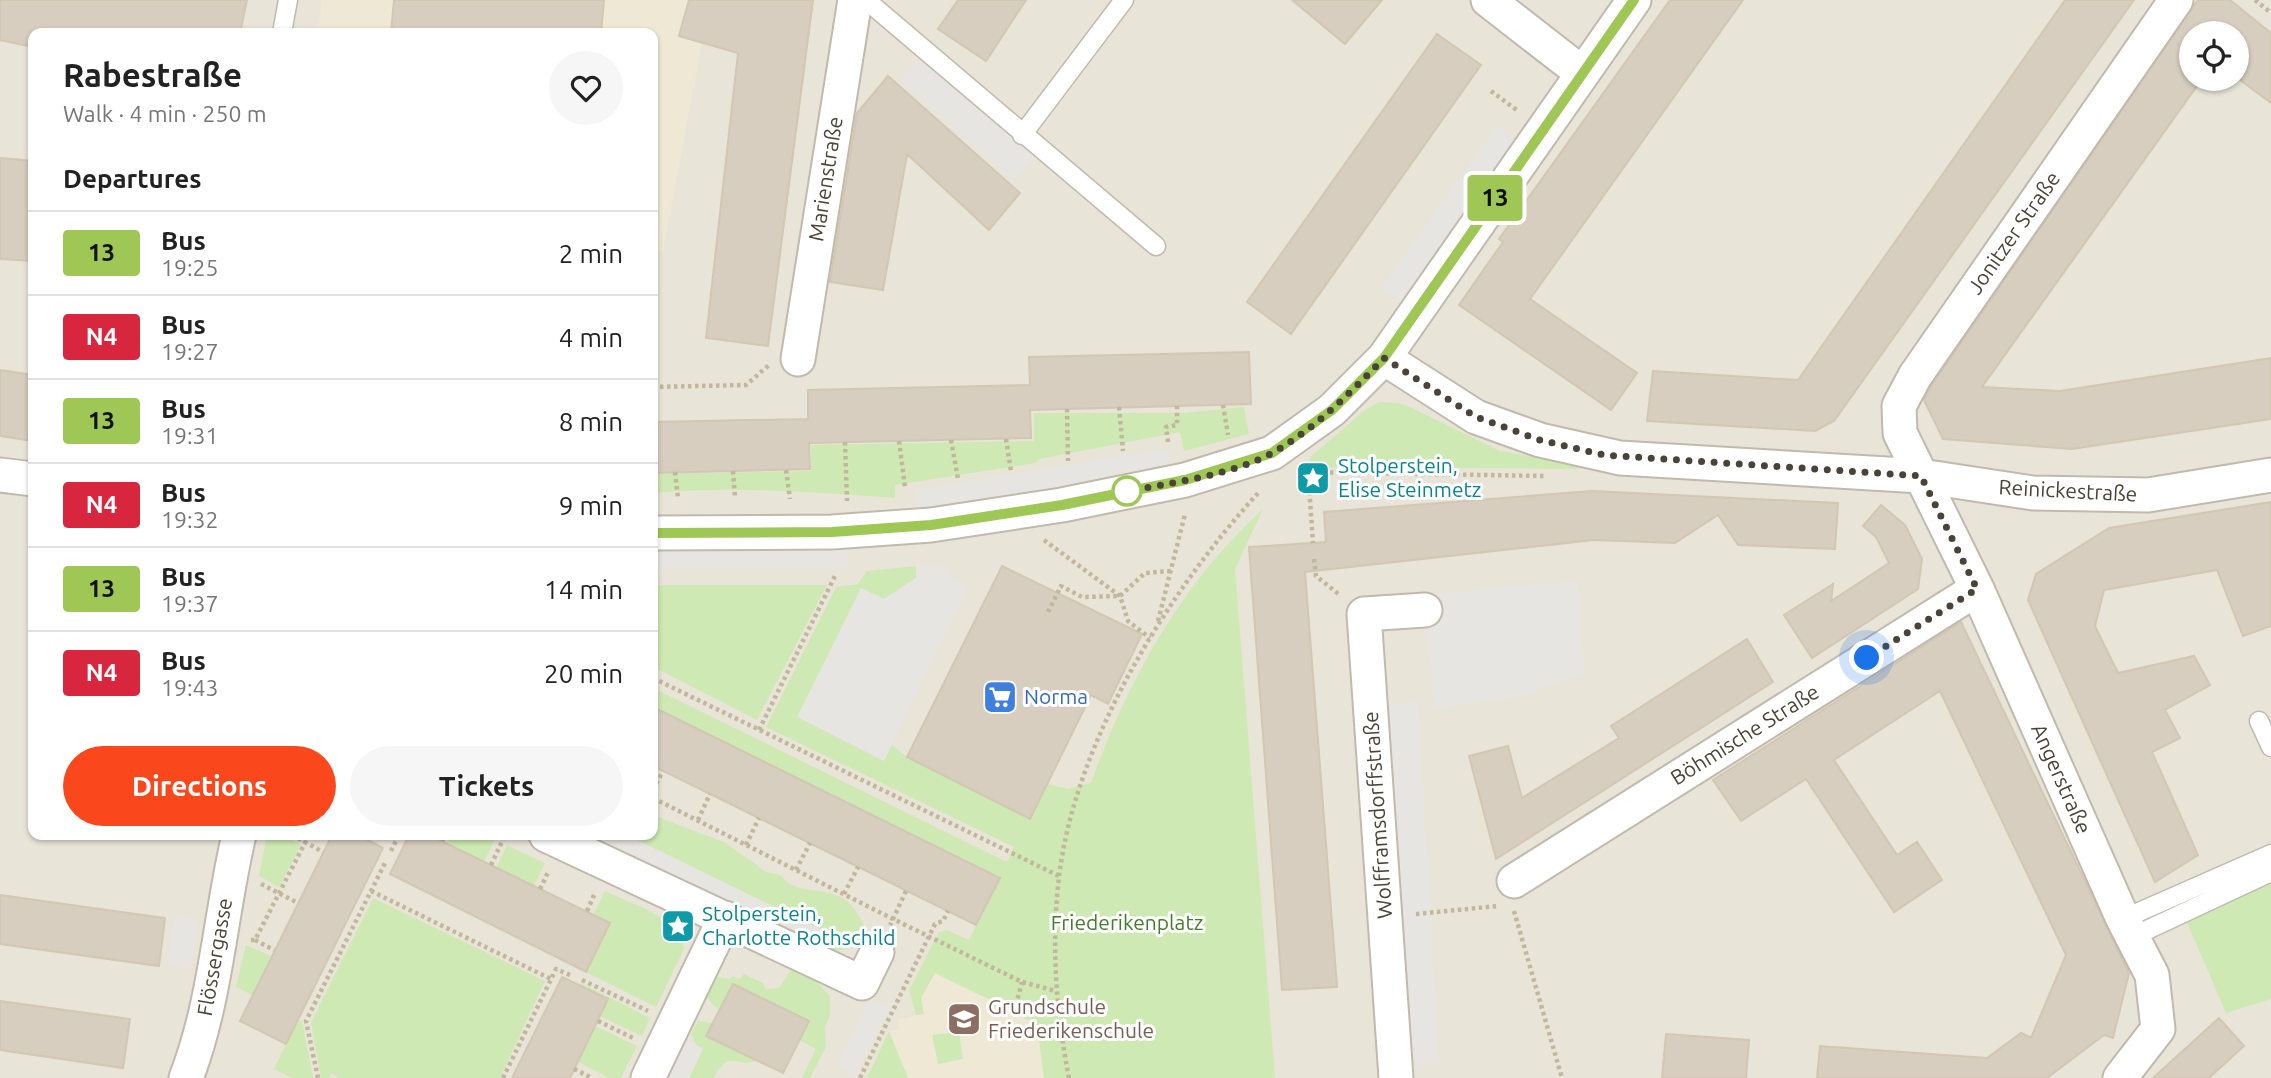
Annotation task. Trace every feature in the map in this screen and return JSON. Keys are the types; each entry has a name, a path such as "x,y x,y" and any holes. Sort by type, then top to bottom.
{"street":[{"name":"Marienstraße","path":"798,359 855,0"},
{"path":"1488,0 1582,73"},
{"path":"658,533 832,532 931,525 1062,505 1185,480 1272,453 1332,410 1384,358 1634,0"},
{"name":"Jonitzer Straße","path":"1921,476 1900,433 1899,406 1909,386 2176,0"},
{"name":"Reinickestraße","path":"1384,358 1476,417 1540,440 1604,455 1921,476 2033,493 2148,495 2271,475"},
{"path":"0,475 28,478"},
{"name":"Angerstraße","path":"1921,476 1977,589 2151,975 2158,1029 2120,1078"},
{"name":"Böhmische Straße","path":"1513,893 1977,589"},
{"name":"Wolfframsdorffstraße","path":"1396,1078 1364,614 1424,610"},
{"name":"Flössergasse","path":"186,1078 206,1016 218,937 238,840"},
{"path":"587,843 725,918 862,983 877,952"},
{"path":"661,1051 725,918"}],"lane":[{"path":"283,28 288,0"},
{"path":"866,0 1156,246"},
{"path":"1022,135 1124,0"},
{"path":"2259,721 2271,747"},
{"path":"2128,928 2271,853"},
{"path":"2128,928 2271,873"}],"path":[{"path":"2255,0 2271,13"},
{"path":"658,387 746,385 767,366 798,359"},
{"path":"1223,405 1225,419"},
{"path":"1168,442 1166,427 1177,425 1177,406"},
{"path":"1119,407 1123,451"},
{"path":"1067,409 1068,461"},
{"path":"1006,439 1010,471"},
{"path":"951,440 958,479"},
{"path":"899,441 905,487"},
{"path":"845,442 847,501"},
{"path":"786,470 790,499"},
{"path":"733,471 735,498"},
{"path":"675,472 678,498"},
{"path":"1299,472 1555,476"},
{"path":"1309,472 1313,543"},
{"path":"1069,1078 1056,991 1059,876 1079,794 1110,714 1157,625 1218,540 1264,486"},
{"path":"1157,625 1185,514"},
{"path":"1044,539 1120,596 1128,621 1150,638"},
{"path":"1314,559 1316,576"},
{"path":"1048,612 1061,586 1082,597 1120,596 1145,573 1171,571"},
{"path":"759,730 835,576"},
{"path":"658,680 1059,876"},
{"path":"658,780 663,771"},
{"path":"698,820 710,794"},
{"path":"658,800 1022,982 1056,991"},
{"path":"746,845 759,818"},
{"path":"302,840 323,852"},
{"path":"391,851 396,840"},
{"path":"491,865 503,840"},
{"path":"255,940 306,842"},
{"path":"796,870 810,843"},
{"path":"318,1078 306,1021 385,863"},
{"path":"844,894 858,867"},
{"path":"231,869 298,904"},
{"path":"371,891 551,979"},
{"path":"877,952 906,891"},
{"path":"1386,916 1513,893 1562,1078"},
{"path":"860,1078 929,936 948,911"},
{"path":"218,937 255,940 274,950"},
{"path":"503,1078 556,969 569,975"},
{"path":"582,980 661,1051"},
{"path":"1014,1012 1022,982"},
{"path":"598,1021 661,1051"},
{"path":"574,1069 592,1078"}],"shaded area":[{"path":"0,0 2271,0 2271,1078 0,1078"},
{"path":"322,0 689,0 702,43 663,251 658,250 658,28 319,28"},
{"path":"920,58 1036,156 1013,181 901,80"},
{"path":"1497,126 1516,143 1401,302 1381,288"},
{"path":"1168,449 1170,468 919,511 915,490"},
{"path":"658,546 847,547 848,568 658,569"},
{"path":"916,566 949,566 949,578 968,587 884,761 797,717 861,588 884,599 916,578"},
{"path":"1578,581 1584,673 1523,696 1435,709 1423,595"},
{"path":"1418,702 1439,1063 1408,1065 1387,704"},
{"path":"602,840 637,840 824,932 815,951 599,845"},
{"path":"175,916 199,920 190,969 167,964"},
{"name":"Grundschule Friederikenschule","path":"925,958 1037,1025 1044,1078 867,1078 889,1031 899,1029 897,1020 916,1015 909,990"},
{"path":"870,999 889,1008 855,1075 837,1066"},
{"path":"683,1038 703,1049 689,1078 663,1078"}],"green space":[{"path":"1379,402 1399,403 1412,408 1500,451 1583,466 1576,469 1313,467 1309,458 1365,410"},
{"path":"1244,407 1249,434 1184,451 1180,432 1039,459 1036,463 895,485 895,498 743,490 658,493 658,474 811,471 811,445 1034,441 1034,413 1183,413"},
{"name":"Friederikenplatz","path":"1263,509 1235,569 1275,1078 1044,1078 1037,1025 999,1004 996,1014 990,1011 992,1001 935,973 921,998 924,1014 916,1015 909,990 939,932 947,930 969,940 1000,877 658,709 658,690 1007,862 1014,847 766,727 836,587 858,584 867,571 916,566 916,578 884,599 860,588 884,760 892,745 907,757 1030,819 1048,784 1068,789 1091,783 1121,708 1160,636 1207,568"},
{"path":"658,585 827,585 757,720 658,670"},
{"path":"658,817 726,843 766,872 780,875 799,887 834,894 845,900 856,910 864,926 859,941 839,950 817,947 824,931 639,841 658,840"},
{"path":"266,840 292,840 301,845 279,887 259,876"},
{"path":"449,840 495,840 484,862 447,844"},
{"path":"507,845 545,863 534,886 496,868"},
{"path":"2271,879 2271,999 2226,1013 2186,920"},
{"path":"605,891 666,921 682,939 684,949 656,1007 586,972 610,924 593,915"},
{"path":"373,898 545,981 500,1078 339,1078 332,1073 329,1078 321,1078 311,1022"},
{"path":"246,945 271,956 252,995 236,987"},
{"path":"793,967 812,977 830,996 830,1015 825,1027 826,1047 810,1078 802,1078 816,1049 799,1040 809,1021 733,984 719,1011 706,997 717,977 730,979 733,976 740,979 744,974 763,983 766,989 779,988"},
{"path":"581,983 650,1018 642,1036 600,1016 608,999 580,985"},
{"path":"298,1019 302,1021 313,1078 292,1078 274,1069"},
{"path":"698,1021 713,1023 706,1036 757,1060 725,1063 714,1078 689,1078 703,1049 697,1046 691,1034"},
{"path":"595,1026 637,1046 621,1078 609,1078 578,1062"},
{"path":"889,1031 908,1078 867,1078"},
{"path":"959,1032 963,1059 938,1064 932,1035"}],"building":[{"path":"0,0 247,0 241,28 28,28 28,46 0,40"},
{"path":"394,0 604,0 601,28 391,28"},
{"path":"689,0 813,0 768,346 706,338 738,53 679,36"},
{"path":"958,0 1026,0 986,61 938,29"},
{"path":"1292,0 1382,0 1345,44"},
{"path":"1670,0 1743,0 1530,299 1637,373 1611,410 1459,305 1503,242 1499,239"},
{"path":"2065,0 2134,0 1834,421 1815,431 1647,421 1653,371 1798,380"},
{"path":"2198,0 2230,0 2271,33 2271,103 2249,87 2249,21 2183,21"},
{"path":"2179,27 2179,91 2193,91 1982,387 2060,391 2271,358 2271,419 2072,449 1943,439 1924,400 1931,386"},
{"path":"1437,34 1481,65 1291,334 1247,302"},
{"path":"888,76 1020,193 989,230 907,154 883,290 830,282 857,113"},
{"path":"0,158 28,161 28,261 0,259"},
{"path":"1249,352 1251,404 1030,410 1031,438 809,443 810,469 658,473 658,422 808,419 808,390 1030,385 1029,357"},
{"path":"0,370 28,374 28,440 0,436"},
{"path":"1592,491 1838,503 1835,549 1738,545 1718,515 1675,543 1594,540 1305,572 1337,987 1282,990 1249,547 1326,542 1324,512"},
{"path":"2271,502 2271,626 2243,636 2217,570 2104,590 2095,626 2118,673 2194,656 2210,685 2165,710 2180,738 2152,752 2198,855 2155,882 2028,600 2036,574 2109,528"},
{"path":"1881,505 1905,525 1922,559 1918,589 1812,658 1784,615 1833,584 1831,601 1889,563 1876,537 1863,526"},
{"path":"1002,566 1142,634 1108,704 1091,695 1030,819 907,757"},
{"path":"1961,622 2129,973 2113,1038 2104,1035 2047,1078 1817,1078 1820,1046 1987,1058 2021,1033 2031,1038 2066,955 1940,691 1834,760 1897,855 1917,842 1942,880 1894,912 1806,779 1741,821 1713,780"},
{"path":"1747,639 1773,682 1496,859 1469,756 1508,746 1522,798 1619,738 1611,726"},
{"path":"658,709 1000,878 976,925 658,768"},
{"path":"330,840 368,840 383,848 286,1044 240,1021"},
{"path":"407,840 439,840 610,923 586,972 390,874"},
{"path":"0,895 165,918 159,966 0,944"},
{"path":"562,977 608,999 570,1078 512,1078"},
{"path":"733,984 809,1021 783,1073 706,1036"},
{"path":"0,1001 130,1019 123,1068 0,1050"},
{"path":"2219,1018 2244,1046 2209,1078 2153,1078"},
{"path":"1666,1034 1749,1040 1746,1078 1662,1078"}],"bus line":[{"name":"13","path":"658,533 832,532 931,525 1062,505 1185,480 1238,466 1272,453 1332,410 1384,358 1634,0"}],"place":[{"name":"Stolperstein, Elise Steinmetz","path":"1313,478"},
{"name":"Norma","path":"1000,697"},
{"name":"Stolperstein, Charlotte Rothschild","path":"678,926"},
{"name":"Grundschule Friederikenschule","path":"964,1019"}],"route":[{"path":"1127,491 1119,493 1185,480 1238,466 1272,453 1332,410 1384,358 1476,417 1540,440 1604,455 1921,476 1977,589 1867,658"}]}
